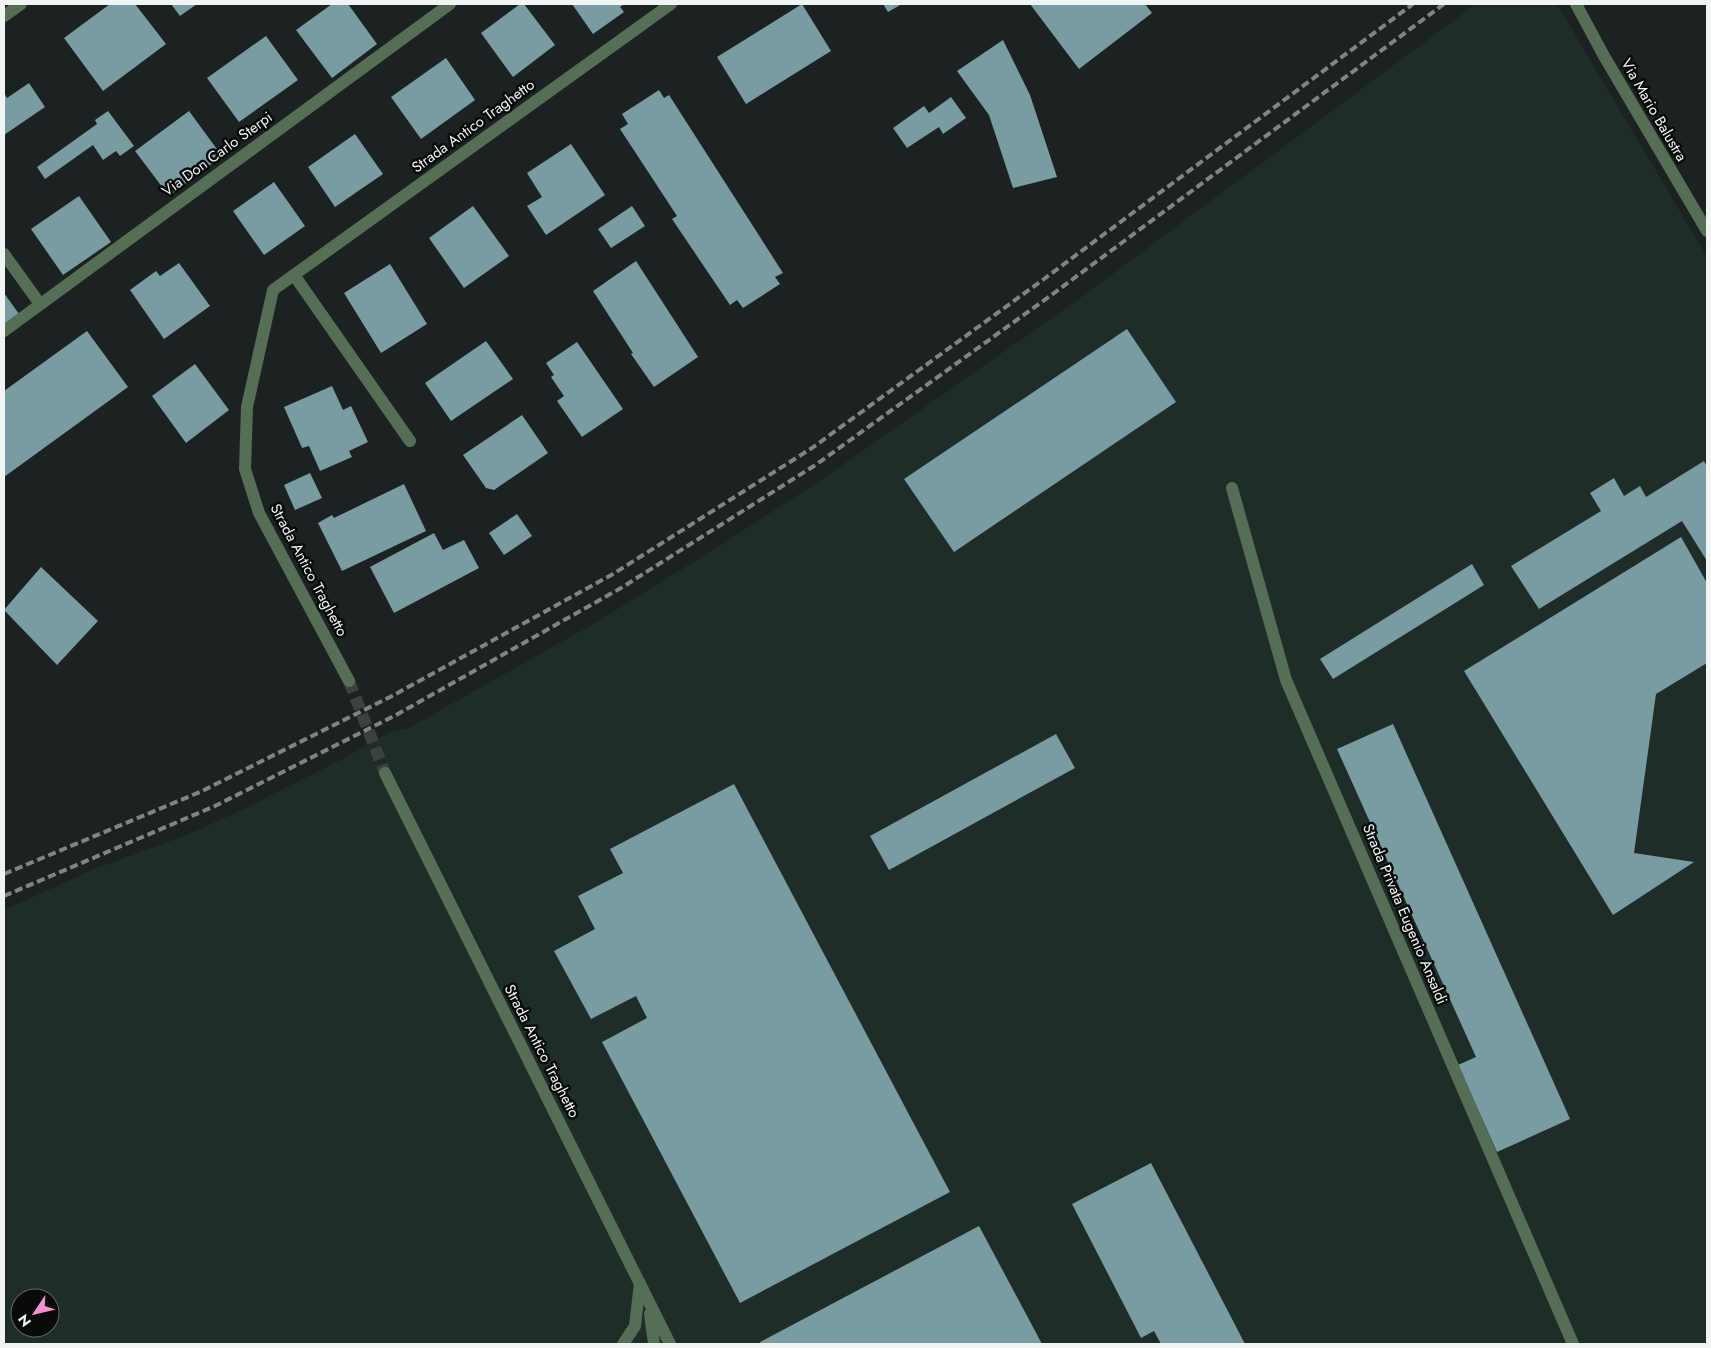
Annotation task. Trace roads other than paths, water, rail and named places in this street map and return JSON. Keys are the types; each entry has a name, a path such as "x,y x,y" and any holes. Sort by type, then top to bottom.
{"street":[{"path":"4,16 21,4"},
{"name":"Via Don Carlo Sterpi","path":"4,331 450,4"},
{"name":"Strada Antico Traghetto","path":"350,681 259,512 245,469 248,406 273,290 671,4"},
{"name":"Via Mario Balustra","path":"1576,4 1604,56 1707,230"},
{"path":"4,254 40,304"},
{"path":"294,275 410,441"},
{"name":"Strada Privata Eugenio Ansaldi","path":"1232,488 1286,680 1573,1344"},
{"name":"Strada Antico Traghetto","path":"385,773 670,1344"},
{"path":"623,1344 635,1326 640,1283"},
{"path":"640,1283 653,1323 654,1344"}],"tunnel":[{"path":"349,681 385,773"}],"railway":[{"path":"4,874 200,792 392,696 613,574 812,448 1044,279 1413,4"},
{"path":"4,896 215,806 396,715 621,588 817,464 1050,296 1444,4"}]}
